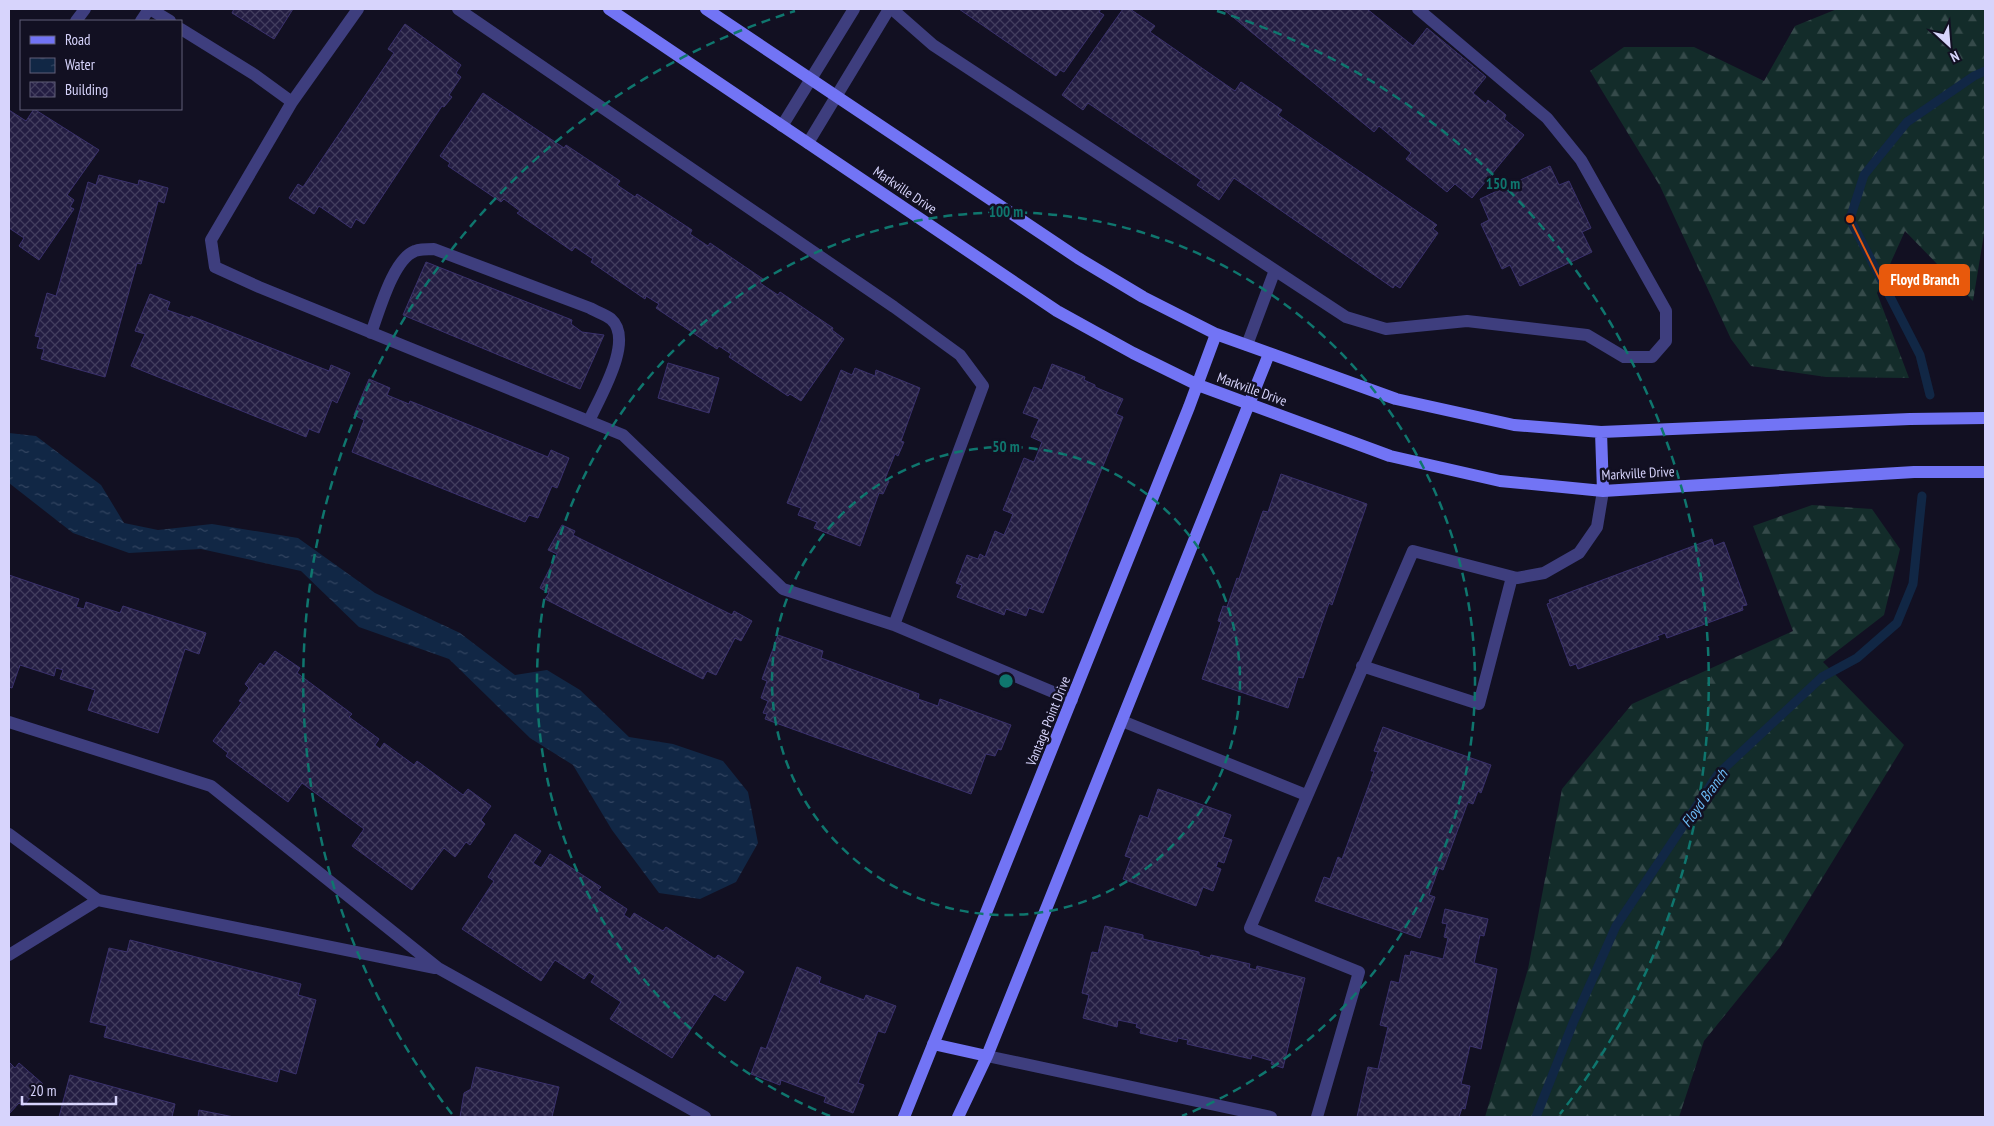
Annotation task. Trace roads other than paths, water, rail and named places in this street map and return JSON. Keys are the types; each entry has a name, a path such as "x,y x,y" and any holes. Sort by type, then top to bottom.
{"street":[{"name":"Markville Drive","path":"609,9 1057,311 1133,353 1198,385 1390,456 1500,481 1603,490 1914,472 1985,472"},
{"path":"706,9 1078,258 1143,297 1216,334 1396,399 1514,425 1601,432 1910,419 1985,418"},
{"name":"Vantage Point Drive","path":"904,1117 1198,385 1216,334"},
{"path":"958,1117 987,1056 1269,354"},
{"path":"1601,432 1603,490"},
{"path":"933,1044 987,1056"}],"lane":[{"path":"77,20 85,9"},
{"path":"142,20 150,9 168,20"},
{"path":"358,9 292,102 211,240 215,267 371,333 623,435 783,589 894,624 1072,700"},
{"path":"458,9 894,307 960,355 983,386 894,624"},
{"path":"782,126 854,9"},
{"path":"808,143 890,9 933,45 1346,317 1386,329 1467,321 1587,335 1624,357 1652,357 1666,341 1666,311 1581,160 1547,118 1418,9"},
{"path":"182,30 292,102"},
{"path":"371,333 392,278 403,260 414,251 434,249 590,308 612,320 620,334 620,351 589,421"},
{"path":"1247,345 1276,270"},
{"path":"1317,1117 1359,972 1250,928 1306,795 1413,552 1517,578 1544,573 1579,553 1597,528 1603,490"},
{"path":"1362,666 1479,704 1512,577"},
{"path":"1122,721 1306,795"},
{"path":"9,722 211,786 438,968 706,1117"},
{"path":"9,834 98,900 438,968"},
{"path":"9,955 98,900"},
{"path":"987,1056 1271,1117"}],"water":[{"path":"9,433 36,436 101,485 124,523 158,530 212,524 298,538 375,593 460,633 515,675 547,670 580,690 629,737 673,744 723,761 748,792 758,843 736,882 700,899 659,893 612,830 573,765 530,738 449,659 359,627 301,571 201,549 129,553 73,533 9,483"}],"waterway":[{"name":"Floyd Branch","path":"1930,395 1920,355 1850,219 1864,175 1907,122 1974,76 1985,71"},
{"name":"Floyd Branch","path":"1536,1117 1573,1023 1616,926 1718,774 1822,677 1857,658 1897,623 1913,584 1922,496"}],"place":[{"name":"Floyd Branch","path":"1850,219"}]}
